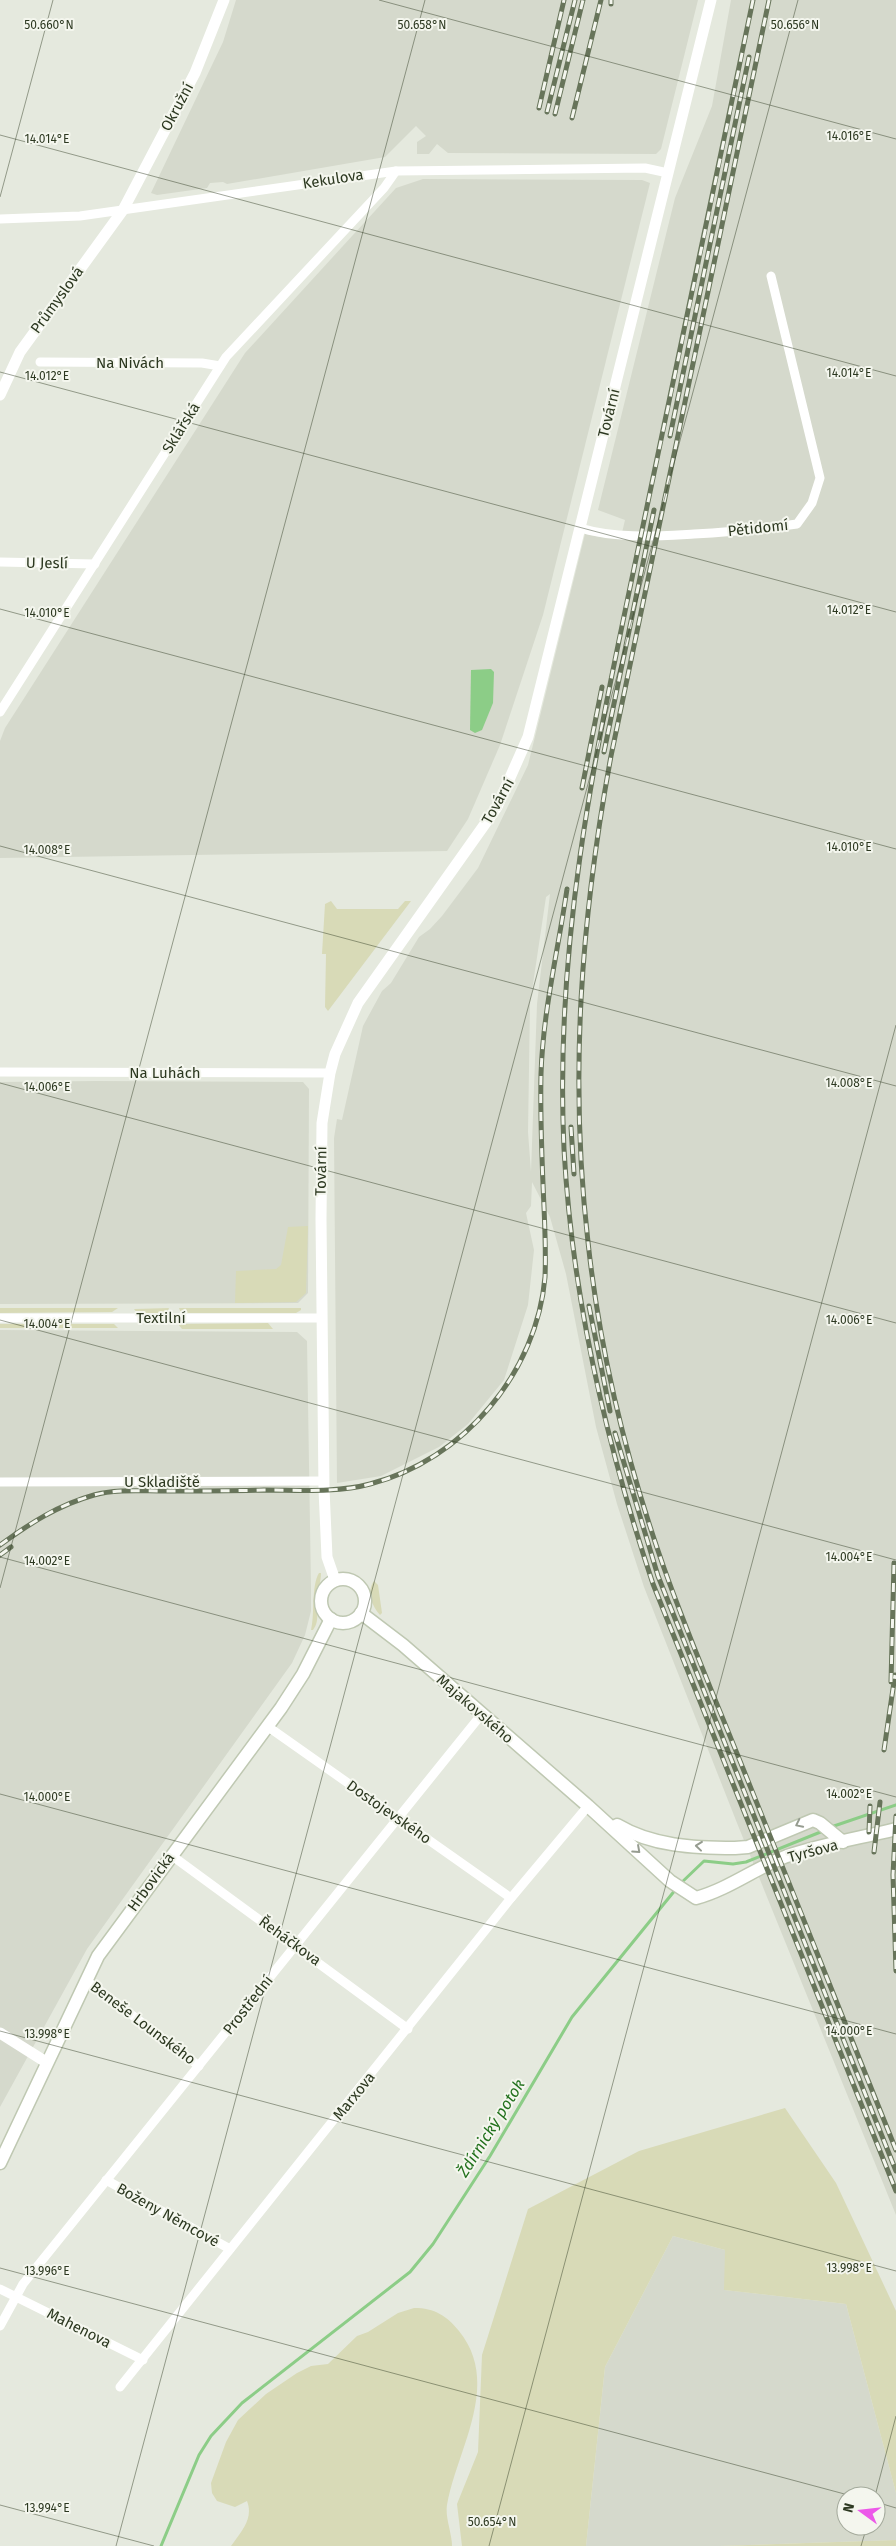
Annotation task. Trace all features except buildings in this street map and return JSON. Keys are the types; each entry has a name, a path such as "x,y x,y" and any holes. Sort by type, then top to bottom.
{"main road":[{"path":"346,1579 361,1587 365,1603 361,1613 349,1622 331,1619 324,1611 321,1602 325,1588 335,1580 346,1579"},
{"name":"Majakovského","path":"361,1613 403,1645 685,1893 696,1898 734,1884"},
{"name":"Hrbovická","path":"0,2163 86,1980 115,1931 267,1726 302,1674 331,1619"},
{"name":"Majakovského","path":"588,1806 639,1838 655,1842 718,1848 748,1847 807,1820 820,1823 843,1842"},
{"name":"Tyršova","path":"734,1884 759,1868 788,1856 896,1829"}],"street":[{"name":"Okružní","path":"123,210 195,73 224,0"},
{"name":"Tovární","path":"335,1580 327,1557 322,1318 322,1123 330,1073 342,1034 358,1003 488,821 511,778 528,736 711,0"},
{"name":"Kekulova","path":"0,219 80,216 396,171 645,168 668,173"},
{"name":"Sklářská","path":"0,712 220,366 384,188 396,171"},
{"name":"Průmyslová","path":"0,395 24,346 123,210"},
{"name":"Pětidomí","path":"580,528 599,533 649,536 762,530 796,524 812,503 820,478 771,276"},
{"name":"Na Nivách","path":"40,362 202,363 220,366"},
{"name":"U Jeslí","path":"0,562 95,564"},
{"name":"Na Luhách","path":"0,1072 330,1073"},
{"name":"Textilní","path":"0,1318 322,1318"},
{"name":"U Skladiště","path":"0,1482 324,1481"},
{"name":"Prostřední","path":"0,2326 15,2296 106,2180 482,1715"},
{"name":"Dostojevského","path":"267,1726 511,1898"},
{"name":"Marxova","path":"120,2387 511,1898 588,1806"},
{"name":"Řeháčkova","path":"171,1855 408,2029"},
{"name":"Beneše Lounského","path":"86,1980 199,2066"},
{"path":"0,2033 46,2062"},
{"name":"Boženy Němcové","path":"106,2180 230,2249"},
{"name":"Mahenova","path":"0,2288 143,2360"}],"shaded area":[{"path":"236,0 698,0 661,149 656,154 448,153 437,144 429,154 417,154 417,142 426,136 416,126 385,157 227,184 223,182 210,183 207,188 157,195 151,193 223,42"},
{"path":"731,0 896,0 896,2215 737,1823 644,1587 617,1504 596,1427 566,1274 550,1217 532,1182 531,1206 526,1213 534,1250 528,1305 504,1380 468,1424 439,1447 381,1476 337,1483 334,1138 337,1119 342,1120 363,1026 382,991 391,983 419,937 430,929 442,916 478,868 528,765 585,534 600,537 621,537 625,520 598,510 675,198 712,106","holes":["550,894 537,1004 531,1172 528,1132 530,1004 546,897"]},
{"path":"423,179 642,180 650,183 543,615 500,745 468,819 447,851 0,858 0,741 5,728 245,353 396,188"},
{"path":"491,669 494,672 493,703 482,730 475,733 470,730 471,670"},
{"path":"331,901 337,909 398,909 405,901 411,901 328,1011 325,1007 326,954 322,954 325,904"},
{"path":"0,1082 303,1082 309,1089 308,1293 298,1303 0,1304"},
{"path":"308,1226 306,1293 296,1302 235,1303 236,1271 276,1269 281,1265 288,1227"},
{"path":"0,1308 118,1308 112,1312 0,1313"},
{"path":"169,1308 167,1313 137,1313 134,1309"},
{"path":"179,1308 301,1308 301,1310 296,1313 181,1313"},
{"path":"268,1323 273,1329 182,1329 178,1324"},
{"path":"0,1324 114,1324 118,1328 0,1328"},
{"path":"0,1330 297,1332 307,1341 311,1611 305,1635 292,1663 87,1949 0,2107"},
{"path":"319,1573 321,1573 321,1576 317,1602 317,1622 313,1630 311,1630 315,1585"},
{"path":"374,1581 378,1585 382,1613 380,1615 370,1594"},
{"path":"785,2108 836,2183 896,2311 896,2493 846,2304 724,2290 725,2250 673,2236 605,2367 586,2546 462,2546 457,2504 478,2452 482,2355 528,2209 639,2151"},
{"path":"673,2236 725,2250 725,2290 846,2304 896,2493 896,2540 719,2546 586,2546 605,2367"},
{"path":"414,2308 428,2309 440,2314 459,2331 471,2351 477,2373 477,2395 473,2417 447,2505 452,2546 231,2546 248,2519 249,2508 247,2501 235,2507 217,2501 212,2493 211,2483 226,2442 238,2420 266,2394 297,2373 311,2366 328,2364 357,2336 368,2332 398,2313"},
{"path":"896,2540 896,2546 719,2546"}],"waterway":[{"name":"Ždírnický potok","path":"831,1827 896,1805"},
{"name":"Ždírnický potok","path":"680,1884 704,1861 733,1864 746,1862 823,1831"},
{"name":"Ždírnický potok","path":"161,2546 199,2455 211,2436 242,2403 410,2272 433,2244 490,2156 572,2017 676,1889"}],"railway":[{"path":"539,108 564,0"},
{"path":"547,112 575,0"},
{"path":"555,114 583,0"},
{"path":"572,118 601,0"},
{"path":"753,0 594,767 572,917 566,993 563,1070 564,1149 568,1205 583,1315 606,1424 636,1531 653,1584 896,2191"},
{"path":"769,0 611,756 601,817 592,878 581,998 579,1119 582,1180 593,1284 600,1325 617,1407 638,1488 673,1593 896,2150"},
{"path":"670,436 749,57"},
{"path":"604,752 654,510"},
{"path":"582,788 602,687"},
{"path":"0,1545 56,1510 81,1499 102,1493 128,1491 317,1490 344,1489 370,1484 404,1472 436,1455 465,1433 490,1407 511,1378 528,1346 539,1312 545,1277 541,1107 542,1051 567,889"},
{"path":"571,1127 574,1174"},
{"path":"589,1306 610,1411"},
{"path":"615,1433 658,1576 896,2171"},
{"path":"0,1555 11,1547"},
{"path":"891,1682 894,1563"},
{"path":"884,1750 895,1675"},
{"path":"874,1852 880,1802"},
{"path":"869,1832 870,1806"},
{"path":"896,1816 893,1875 896,1971"}]}
